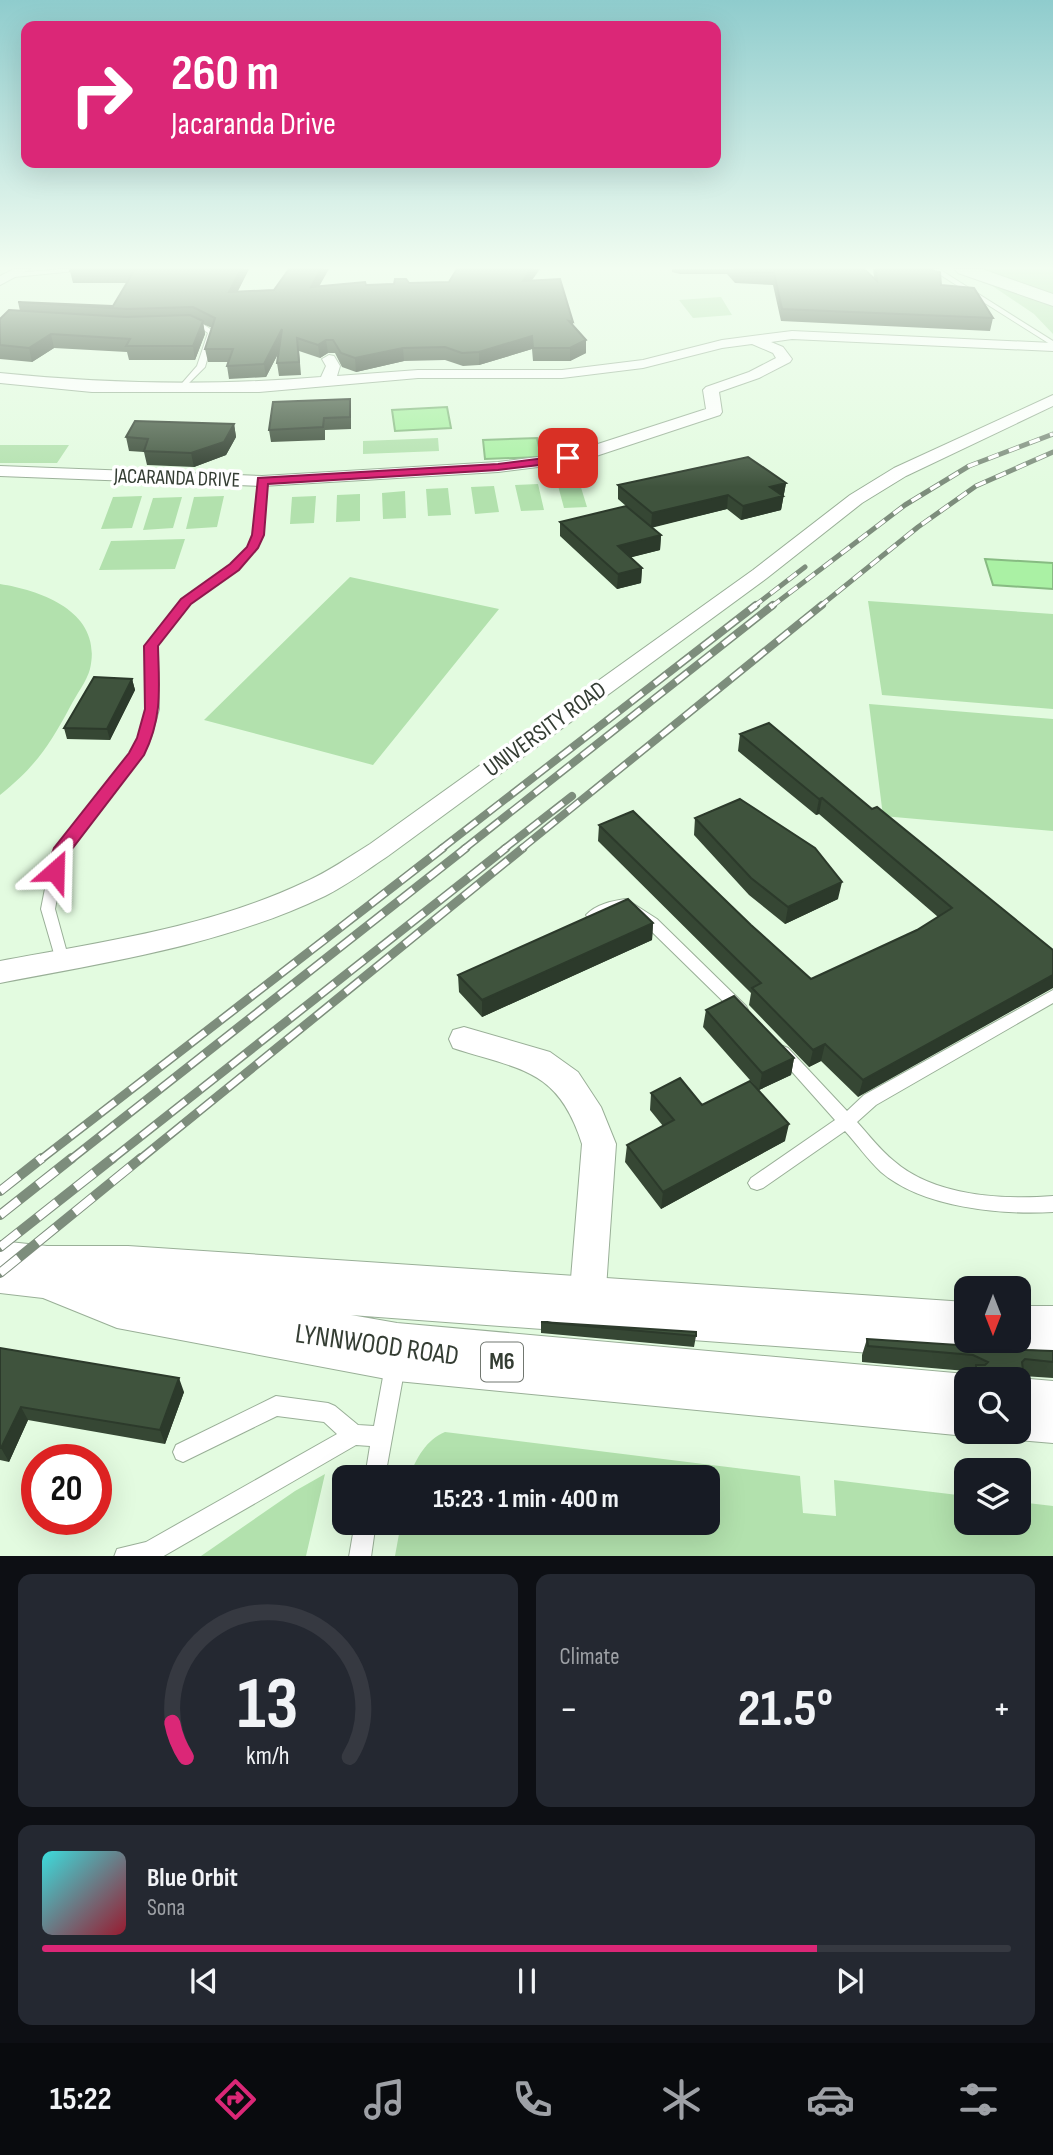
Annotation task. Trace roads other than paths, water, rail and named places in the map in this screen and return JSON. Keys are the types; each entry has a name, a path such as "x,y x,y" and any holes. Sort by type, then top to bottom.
{"main road":[{"name":"LYNNWOOD ROAD","path":"23,1270 128,1272 954,1330"},
{"name":"LYNNWOOD ROAD","path":"23,1270 117,1301 397,1352 954,1404"},
{"path":"1031,1335 1053,1335"},
{"path":"1031,1410 1053,1412"}],"street":[{"path":"0,378 92,387 181,389 327,382 413,388 449,385 503,375 562,373 642,365 735,342"},
{"name":"JACARANDA DRIVE","path":"0,471 262,481 498,467 568,458 712,413 715,410 710,392 714,387 754,375 785,359 778,350 756,342"},
{"path":"965,342 1053,346"},
{"path":"327,382 333,366 329,359"},
{"name":"UNIVERSITY ROAD","path":"0,972 202,930 288,901 342,874 760,574 864,493 900,472 1053,400"},
{"path":"464,1038 539,1061 567,1081 590,1117 599,1144 587,1303"}],"lane":[{"path":"181,389 201,367 209,342"},
{"path":"62,960 48,909 60,852 136,755 145,738 153,709 151,646 186,602 235,567 252,548 258,535 262,481"},
{"path":"578,923 612,905 626,904 652,923 750,1018"},
{"path":"757,1183 848,1120 870,1100 1053,996"},
{"path":"769,1038 848,1120 888,1167 908,1181 940,1193 1007,1207 1053,1204"},
{"path":"1031,1338 1053,1344"},
{"path":"376,1465 397,1352"},
{"path":"183,1452 276,1406 328,1413 355,1435"},
{"path":"125,1556 149,1552 355,1435 382,1437"},
{"path":"360,1556 364,1535"}],"railway":[{"path":"771,607 905,505 969,466 1053,434"},
{"path":"819,607 918,527 976,486 1053,452"},
{"path":"753,607 805,567"},
{"path":"441,849 756,605"},
{"path":"464,849 773,605"},
{"path":"521,849 822,605"},
{"path":"504,849 572,796"},
{"path":"40,1160 443,848"},
{"path":"70,1160 466,848"},
{"path":"111,1160 506,848"},
{"path":"139,1160 523,848"},
{"path":"0,1191 42,1158"},
{"path":"0,1215 72,1158"},
{"path":"0,1247 113,1158"},
{"path":"0,1273 141,1158"}]}
